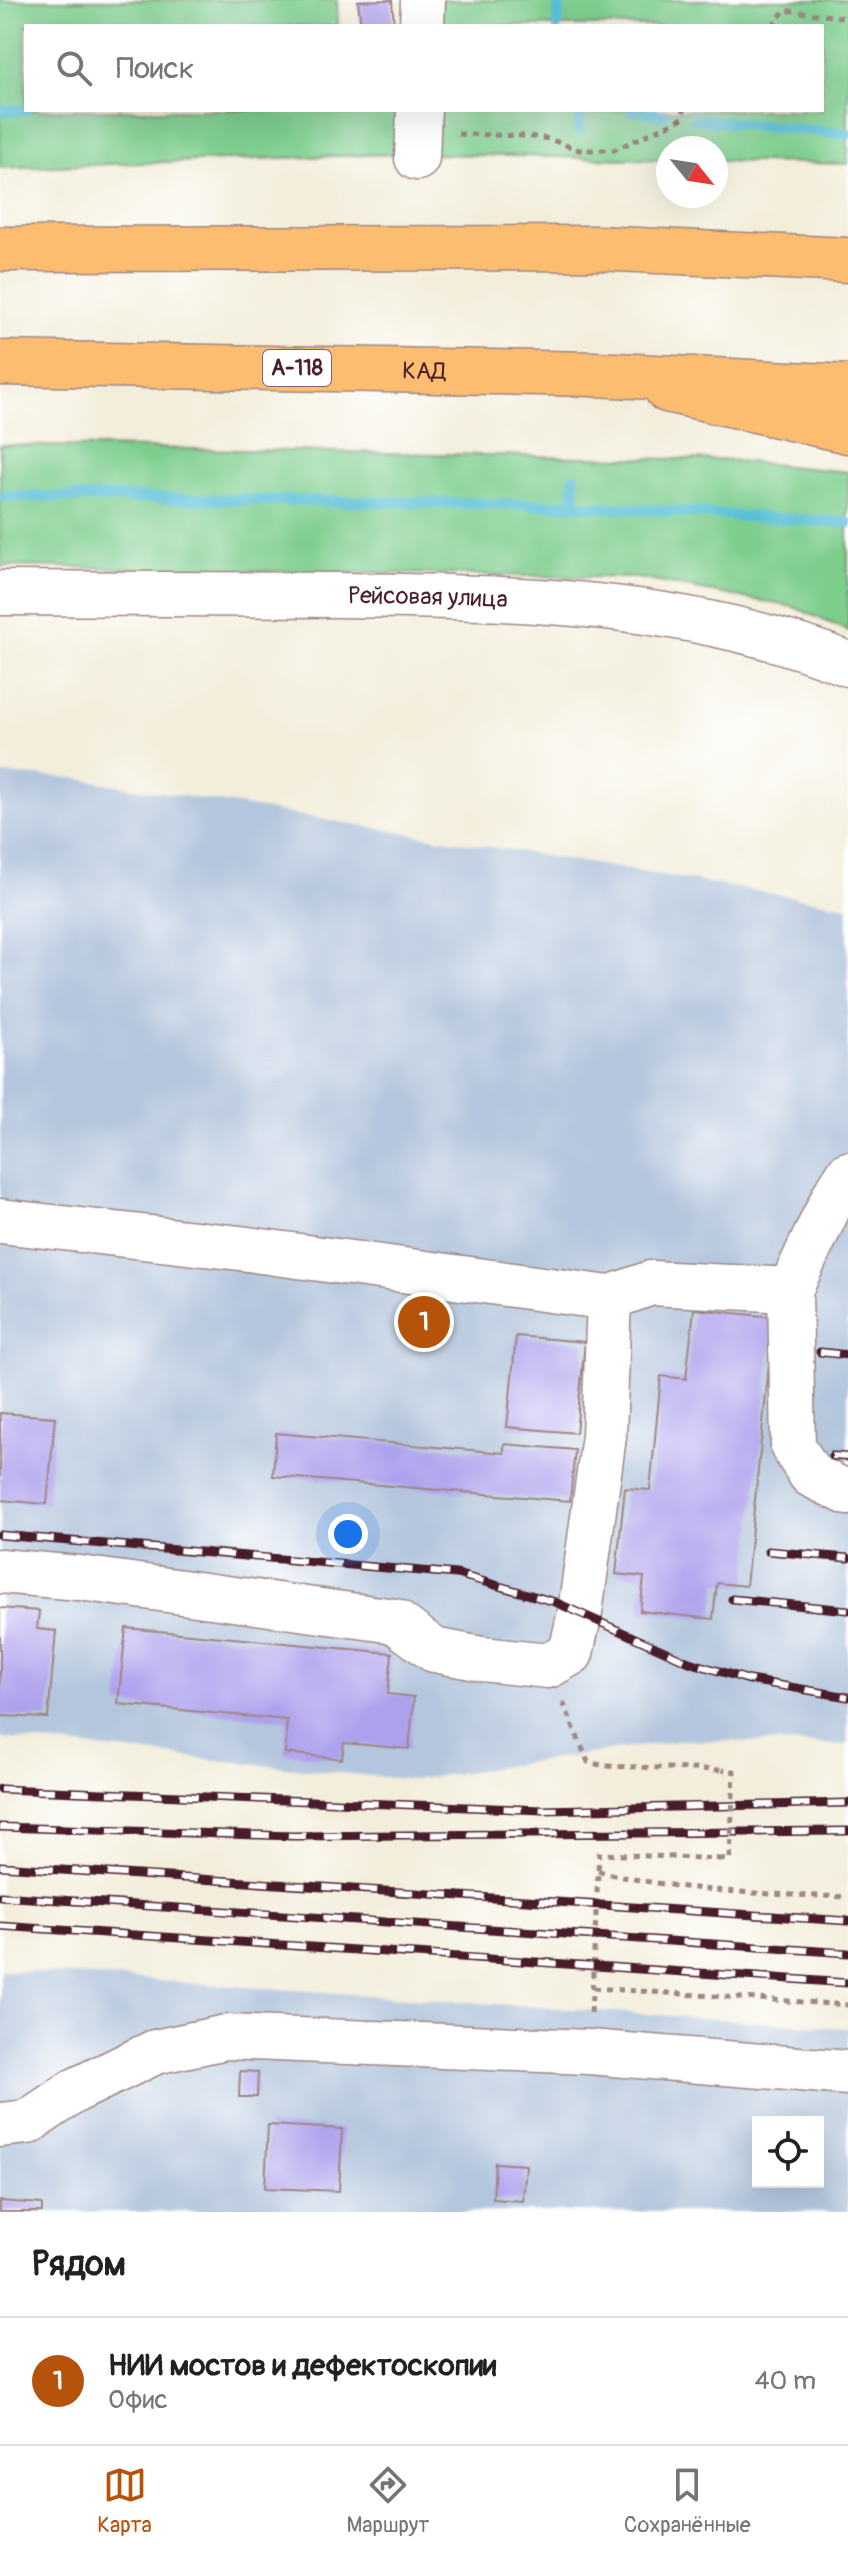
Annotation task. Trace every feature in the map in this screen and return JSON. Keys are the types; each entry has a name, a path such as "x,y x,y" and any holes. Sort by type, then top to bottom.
{"main road":[{"path":"0,249 581,248 848,260"},
{"name":"КАД","path":"0,363 595,374 848,387"},
{"path":"595,374 848,431"}],"street":[{"path":"422,24 423,0"},
{"name":"Рейсовая улица","path":"0,593 443,596 552,602 653,611 763,636 848,664"},
{"path":"848,1174 834,1196 790,1290 793,1447 811,1475 848,1493"},
{"path":"0,1221 240,1248 609,1298 651,1283 790,1290"},
{"path":"0,1571 79,1578 395,1621 434,1650 548,1666 571,1653 580,1612 604,1436 609,1298"},
{"path":"0,2125 28,2122 74,2091 155,2052 226,2037 589,2052 848,2073"}],"path":[{"path":"774,24 785,10 848,18"},
{"path":"418,134 527,136 549,139 579,150 614,150 683,118 684,112"},
{"path":"548,1666 588,1762 605,1766 734,1771 730,1859 599,1854 589,2052"},
{"path":"598,1871 640,1882 848,1897"},
{"path":"593,1988 848,2005"}],"shaded area":[{"path":"0,774 74,778 848,906 848,1745 683,1740 412,1780 0,1738"},
{"path":"0,1970 848,2028 848,2212 0,2212"}],"green space":[{"path":"0,0 337,0 338,24 24,24 24,112 401,112 396,154 0,168"},
{"path":"441,0 848,0 848,164 728,161 728,136 656,136 656,160 434,154 436,112 824,112 824,24 440,24"},
{"path":"0,445 728,460 848,472 848,631 794,607 637,578 0,566"}],"building":[{"path":"392,0 394,24 361,24 358,1"},
{"path":"694,1309 774,1317 746,1586 717,1583 713,1619 640,1611 644,1577 616,1574 625,1488 650,1490 661,1376 686,1379"},
{"path":"516,1336 585,1342 576,1433 507,1427"},
{"path":"0,1413 55,1417 47,1504 0,1500"},
{"path":"276,1433 504,1453 504,1444 575,1450 570,1501 273,1476"},
{"path":"0,1608 39,1611 37,1629 56,1631 48,1718 0,1716"},
{"path":"126,1628 392,1653 388,1694 414,1697 409,1749 344,1743 342,1759 285,1753 287,1720 118,1704"},
{"path":"240,2071 258,2072 257,2097 239,2097"},
{"path":"268,2125 342,2129 339,2191 265,2188"},
{"path":"495,2163 526,2165 523,2201 493,2199"},
{"path":"0,2201 42,2204 42,2212 0,2212"}],"waterway":[{"path":"557,24 560,0"},
{"path":"0,111 24,110"},
{"path":"579,131 580,112"},
{"path":"644,112 664,115"},
{"path":"694,119 848,134"},
{"path":"574,477 574,505"},
{"path":"0,496 574,505 848,523"}],"railway":[{"path":"820,1352 848,1355"},
{"path":"832,1456 848,1457"},
{"path":"0,1535 457,1574 555,1602 689,1662 749,1680 848,1697"},
{"path":"768,1551 848,1558"},
{"path":"732,1599 848,1610"},
{"path":"0,1789 543,1810 848,1803"},
{"path":"0,1827 293,1836 848,1831"},
{"path":"0,1866 848,1921"},
{"path":"0,1896 848,1953"},
{"path":"0,1926 848,1983"}],"place":[{"name":"НИИ мостов и дефектоскопии","path":"424,1322"}]}
